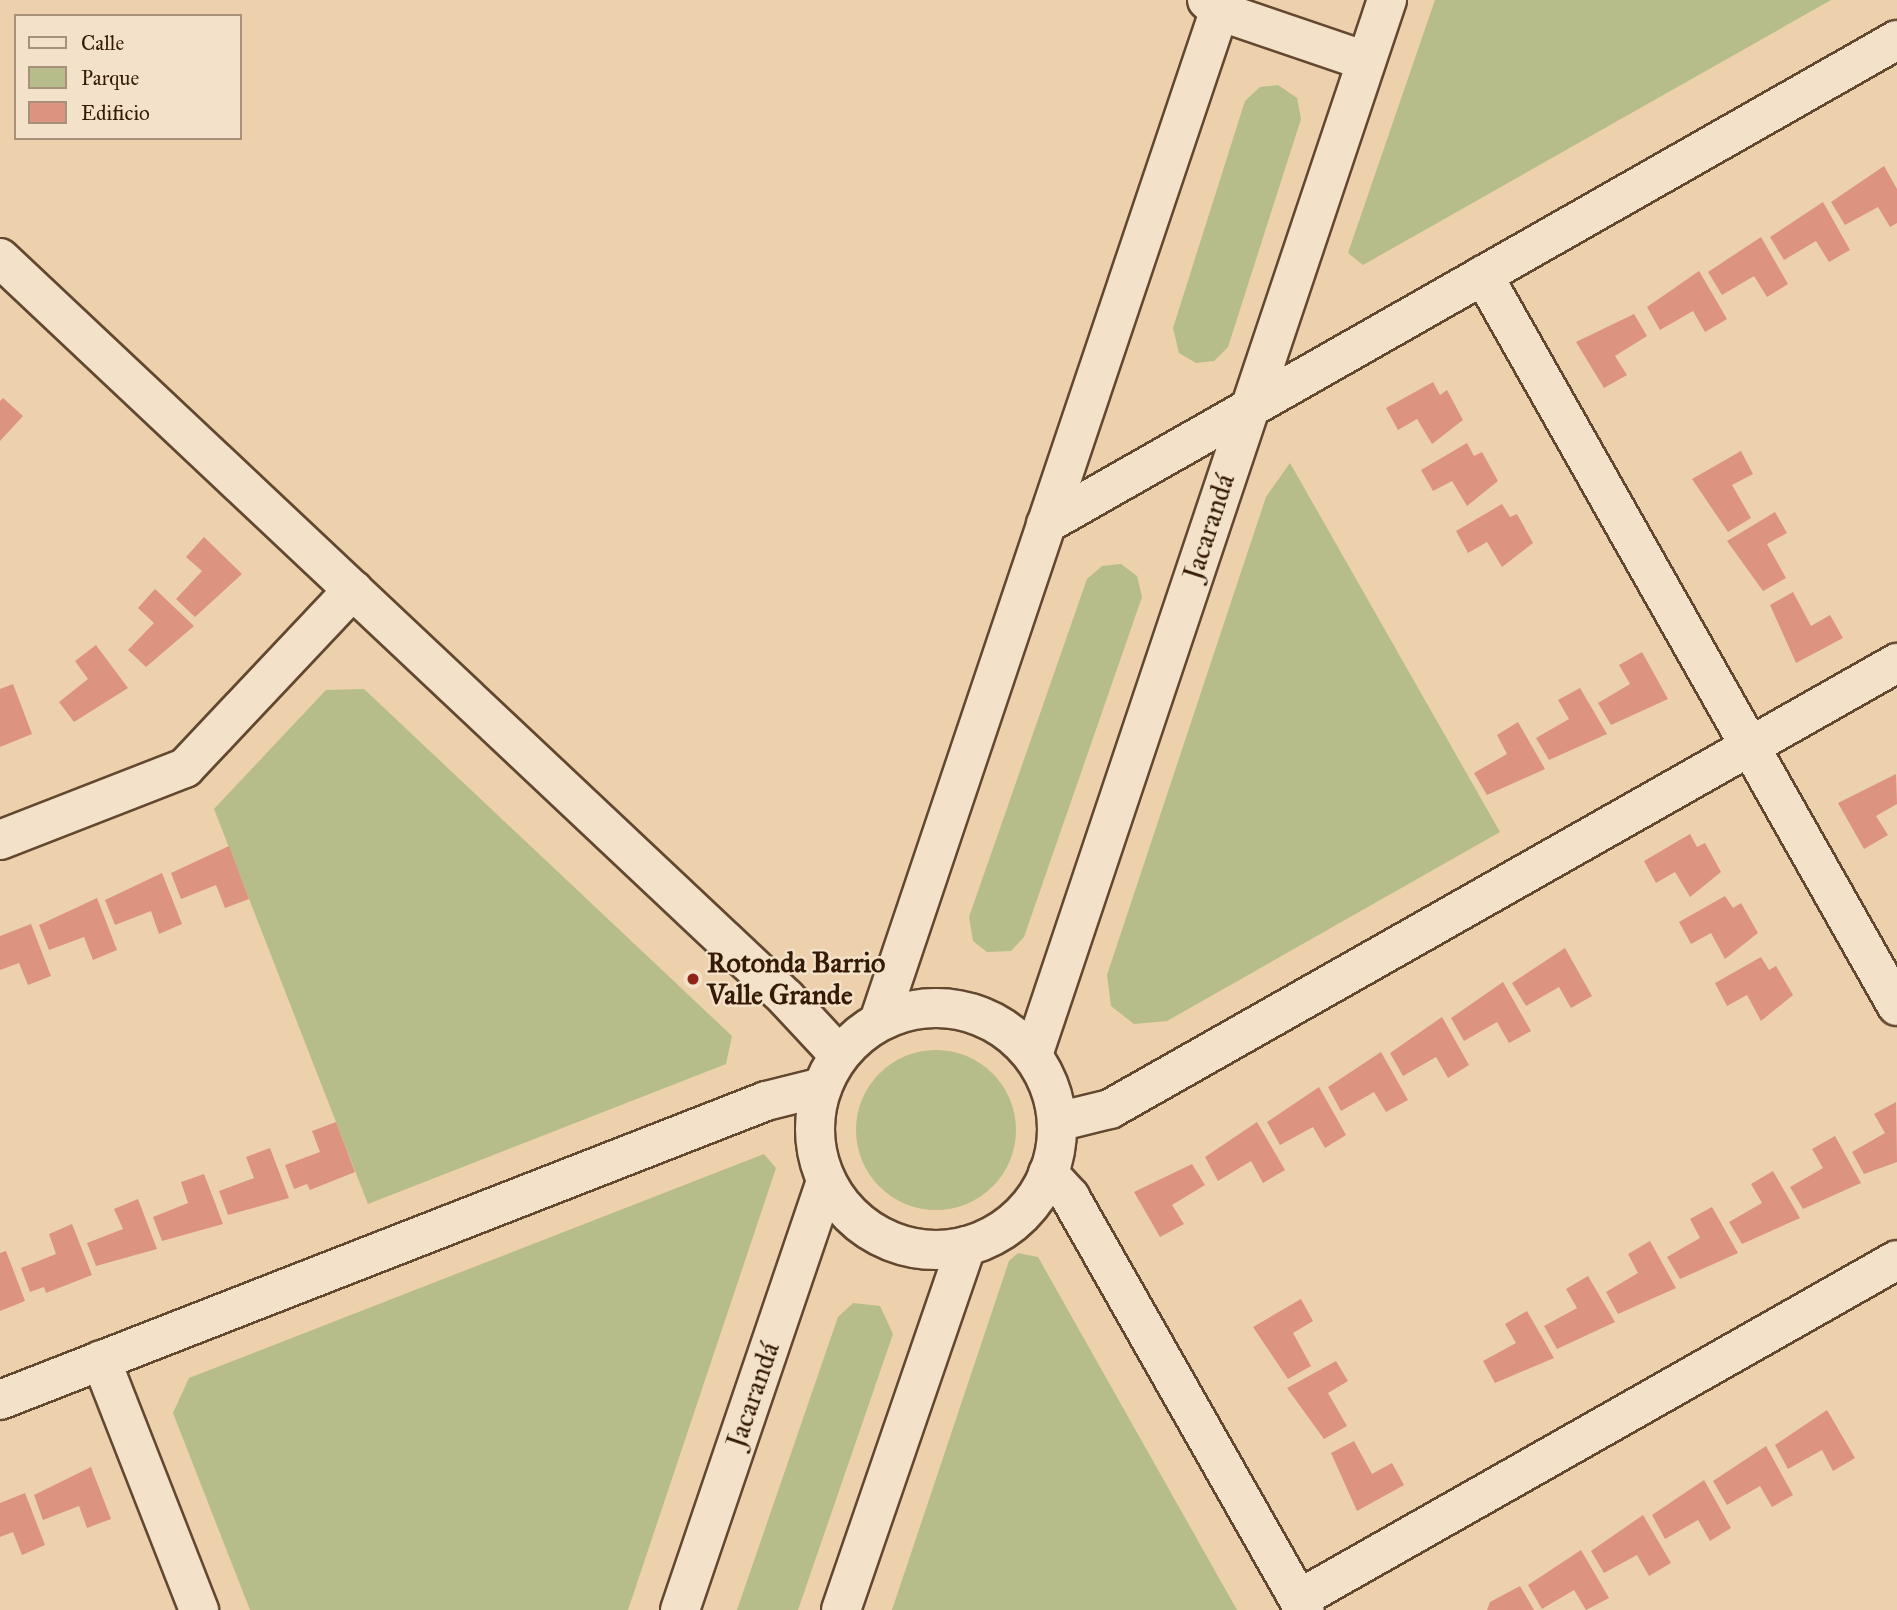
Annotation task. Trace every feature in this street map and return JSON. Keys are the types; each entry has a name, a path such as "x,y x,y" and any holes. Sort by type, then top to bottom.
{"street":[{"name":"Jacarandá","path":"1033,1055 1387,0"},
{"path":"0,1400 766,1101 830,1071 879,1021 1046,524 1216,4 1366,61"},
{"path":"1046,524 1897,40"},
{"path":"0,258 353,590 830,1071"},
{"path":"1483,275 1897,1006"},
{"path":"0,840 186,768 353,590"},
{"path":"1057,1122 1110,1110 1897,663"},
{"path":"830,1071 816,1150 826,1181 844,1209 900,1245 967,1246 1016,1219 1048,1173 1057,1122 1033,1055 978,1015 945,1007 879,1021"},
{"path":"1048,1173 1070,1197 1302,1605 1897,1260"},
{"name":"Jacarandá","path":"680,1610 826,1181"},
{"path":"841,1610 967,1246"},
{"path":"101,1360 199,1610"}],"green space":[{"path":"1435,0 1831,0 1363,265 1348,253"},
{"path":"1278,85 1297,98 1301,119 1228,347 1214,361 1196,363 1179,353 1173,328 1245,101 1260,87"},
{"path":"1290,463 1500,832 1167,1021 1134,1024 1111,1006 1107,975 1266,497"},
{"path":"1121,564 1137,576 1142,597 1024,937 1011,951 987,952 973,941 969,917 1087,579 1102,566"},
{"path":"364,689 732,1036 726,1064 368,1204 214,809 326,690"},
{"path":"936,1050 967,1056 993,1073 1010,1099 1016,1130 1010,1161 993,1187 967,1204 936,1210 905,1204 879,1187 862,1161 856,1130 862,1099 879,1073 905,1056"},
{"path":"764,1154 776,1168 628,1610 250,1610 173,1413 189,1378"},
{"path":"1018,1253 1038,1257 1237,1610 892,1610 1009,1261"},
{"path":"853,1303 880,1306 893,1334 798,1610 737,1610 838,1317"}],"building":[{"path":"1884,166 1897,189 1897,223 1890,227 1878,207 1845,225 1831,202"},
{"path":"1823,202 1850,250 1829,262 1816,241 1784,260 1770,237"},
{"path":"1761,237 1788,284 1767,297 1754,276 1722,295 1708,272"},
{"path":"1699,271 1727,319 1705,332 1693,311 1660,330 1647,307"},
{"path":"1634,314 1647,336 1615,356 1627,375 1604,388 1576,342"},
{"path":"1433,382 1440,395 1447,390 1463,420 1432,444 1417,419 1398,430 1386,408"},
{"path":"3,398 23,416 0,441 0,401"},
{"path":"1467,443 1474,456 1482,452 1498,481 1467,506 1452,481 1433,491 1421,470"},
{"path":"1741,451 1753,474 1732,485 1751,518 1728,532 1692,479"},
{"path":"1502,504 1510,517 1517,514 1533,543 1502,567 1487,542 1468,553 1456,531"},
{"path":"1775,512 1787,533 1767,544 1786,578 1763,591 1727,541"},
{"path":"204,537 242,574 195,617 176,599 202,571 186,557"},
{"path":"155,589 194,626 146,667 128,650 154,623 138,608"},
{"path":"1793,592 1811,626 1830,615 1843,638 1796,663 1770,605"},
{"path":"96,645 128,688 74,722 59,702 88,679 75,661"},
{"path":"1642,652 1668,699 1611,725 1598,703 1630,684 1619,665"},
{"path":"13,684 32,734 0,747 0,689"},
{"path":"1580,688 1607,734 1549,760 1536,738 1569,719 1558,700"},
{"path":"1518,722 1545,769 1487,795 1474,773 1507,754 1497,735"},
{"path":"1896,774 1897,804 1876,816 1888,835 1864,849 1838,803"},
{"path":"1690,834 1697,847 1705,843 1721,872 1690,897 1675,872 1656,883 1644,861"},
{"path":"229,846 249,899 225,908 216,885 181,899 171,873"},
{"path":"162,873 182,924 159,934 151,911 115,925 105,900"},
{"path":"1725,896 1733,908 1741,903 1758,933 1725,959 1711,933 1691,944 1679,922"},
{"path":"97,898 117,950 93,960 84,937 49,950 39,925"},
{"path":"31,924 51,976 28,985 19,963 0,970 0,936"},
{"path":"1565,948 1592,996 1571,1008 1559,987 1526,1006 1512,983"},
{"path":"1761,957 1769,970 1776,966 1793,995 1761,1021 1747,995 1727,1006 1715,983"},
{"path":"1503,982 1531,1031 1509,1043 1497,1022 1464,1041 1451,1018"},
{"path":"1442,1017 1469,1065 1448,1078 1436,1057 1403,1076 1390,1053"},
{"path":"1381,1052 1408,1100 1386,1112 1374,1092 1341,1111 1328,1087"},
{"path":"1319,1087 1346,1135 1325,1148 1313,1127 1280,1145 1267,1122"},
{"path":"1896,1102 1897,1162 1864,1174 1852,1152 1885,1133 1874,1114"},
{"path":"336,1122 355,1172 310,1190 307,1184 294,1189 285,1165 320,1152 312,1131"},
{"path":"1257,1122 1285,1170 1263,1183 1251,1161 1218,1181 1205,1157"},
{"path":"1835,1136 1861,1183 1803,1209 1790,1187 1823,1168 1812,1149"},
{"path":"270,1148 289,1198 228,1215 219,1191 254,1178 246,1157"},
{"path":"1192,1164 1205,1185 1172,1205 1184,1224 1160,1237 1134,1192"},
{"path":"1773,1171 1800,1218 1742,1244 1729,1222 1762,1203 1751,1184"},
{"path":"204,1174 223,1224 162,1241 153,1217 188,1203 181,1182"},
{"path":"138,1199 157,1249 96,1266 87,1243 123,1229 114,1209"},
{"path":"1712,1207 1738,1253 1680,1279 1667,1257 1700,1238 1690,1219"},
{"path":"72,1224 92,1275 46,1293 44,1287 30,1292 21,1268 56,1254 49,1234"},
{"path":"1650,1241 1676,1288 1618,1314 1606,1292 1638,1273 1628,1254"},
{"path":"6,1251 25,1301 0,1311 0,1253"},
{"path":"1588,1276 1615,1322 1557,1349 1544,1326 1577,1308 1566,1289"},
{"path":"1301,1299 1313,1321 1293,1333 1311,1366 1288,1379 1253,1327"},
{"path":"1527,1311 1554,1358 1495,1383 1483,1361 1516,1343 1505,1324"},
{"path":"1336,1361 1348,1381 1328,1393 1347,1426 1324,1439 1287,1388"},
{"path":"1827,1410 1855,1458 1833,1471 1822,1450 1788,1469 1775,1445"},
{"path":"1354,1441 1372,1474 1392,1463 1404,1485 1357,1511 1331,1453"},
{"path":"1766,1446 1793,1495 1772,1507 1760,1486 1727,1505 1713,1481"},
{"path":"91,1467 111,1519 87,1528 79,1506 43,1520 34,1495"},
{"path":"1704,1480 1731,1528 1710,1541 1698,1520 1665,1539 1652,1515"},
{"path":"25,1493 45,1545 22,1555 13,1532 0,1537 0,1503"},
{"path":"1643,1515 1671,1563 1649,1576 1637,1555 1604,1573 1591,1551"},
{"path":"1581,1550 1609,1598 1586,1610 1574,1590 1542,1609 1528,1585"},
{"path":"1520,1586 1534,1610 1487,1610 1490,1602"}],"place":[{"name":"Rotonda Barrio Valle Grande","path":"693,979"}]}
